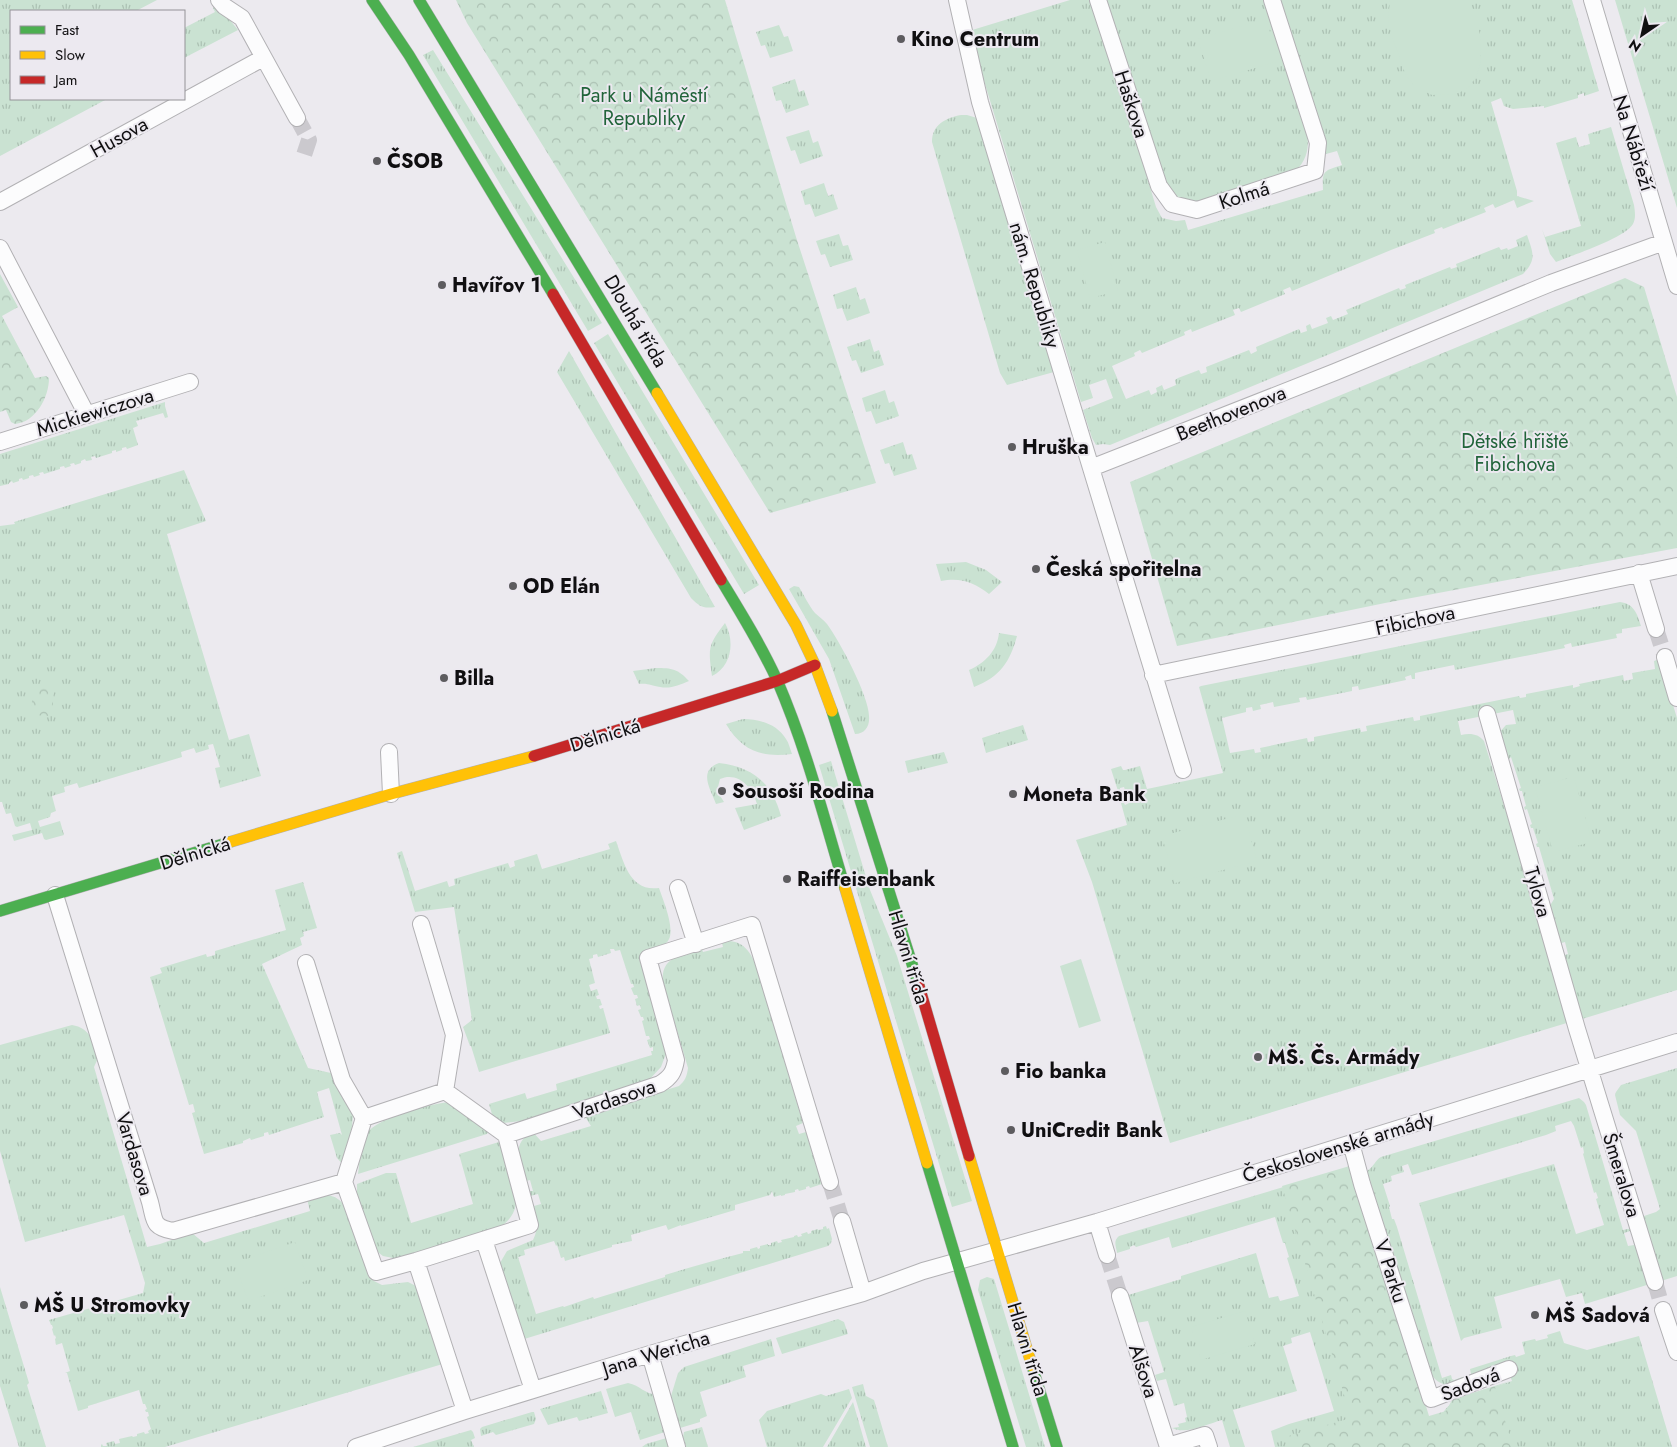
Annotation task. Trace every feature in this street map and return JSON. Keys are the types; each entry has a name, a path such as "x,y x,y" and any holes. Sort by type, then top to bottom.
{"main road":[{"path":"372,0 388,23 604,380 759,644 777,681 807,759 1014,1447"},
{"name":"Dlouhá třída","path":"419,0 773,586 796,625 816,665"},
{"path":"388,23 391,8"},
{"name":"Dělnická","path":"0,911 391,794 555,750 777,681 816,665"},
{"name":"Hlavní třída","path":"816,665 838,725 1057,1447"}],"street":[{"path":"219,0 224,6 242,18 297,118"},
{"name":"nám. Republiky","path":"957,0 980,102 1091,468"},
{"name":"Haškova","path":"1098,0 1159,186 1172,204"},
{"name":"Kolmá","path":"1172,204 1197,210 1315,171 1318,143 1272,0"},
{"name":"Na Nábřeží","path":"1592,0 1677,286"},
{"name":"Husova","path":"0,202 263,58"},
{"name":"Beethovenova","path":"1091,468 1335,372 1551,283 1664,242"},
{"path":"0,248 87,415"},
{"name":"Mickiewiczova","path":"0,442 190,382"},
{"path":"1091,468 1183,770"},
{"name":"Fibichova","path":"1153,675 1677,566"},
{"path":"1639,573 1656,629"},
{"path":"1665,656 1677,698"},
{"name":"Tylova","path":"1487,714 1589,1069"},
{"path":"389,752 391,794"},
{"path":"678,888 696,944"},
{"name":"Vardasova","path":"54,895 155,1224 161,1229 173,1231 344,1182"},
{"path":"421,924 454,1035 445,1091"},
{"name":"Vardasova","path":"506,1135 660,1084 673,1074 676,1060 648,958 752,926 830,1182"},
{"path":"306,963 342,1080 364,1118 344,1182 376,1272 530,1226 506,1135 445,1091"},
{"name":"Československé armády","path":"998,1251 1677,1042"},
{"name":"Šmeralova","path":"1589,1069 1655,1282"},
{"path":"364,1118 445,1091"},
{"name":"V Parku","path":"1351,1143 1362,1184 1431,1399"},
{"path":"842,1221 863,1293"},
{"path":"1097,1222 1107,1255"},
{"path":"484,1240 533,1390"},
{"path":"958,1262 998,1251"},
{"path":"416,1261 465,1410"},
{"name":"Jana Wericha","path":"356,1447 465,1410 650,1354 863,1293 958,1262"},
{"name":"Alšova","path":"1120,1296 1168,1446 1205,1435 1209,1447"},
{"path":"1663,1310 1677,1352"},
{"path":"650,1354 677,1447"},
{"name":"Sadová","path":"1431,1399 1509,1369"}],"green space":[{"path":"0,0 157,0 138,10 10,10 10,100 105,100 0,156"},
{"name":"Park u Náměstí Republiky","path":"456,0 725,0 796,237 876,483 770,513 467,23"},
{"path":"1070,0 1094,0 1156,207 1162,218 1176,221 1185,220 1188,230 1323,190 1325,172 1342,165 1337,151 1326,154 1324,150 1279,0 1572,0 1599,91 1584,96 1584,93 1578,95 1578,98 1544,108 1544,106 1513,109 1504,106 1501,98 1491,102 1517,196 1534,201 1517,208 1514,200 1495,208 1493,204 1484,208 1486,212 1443,229 1442,227 1434,230 1435,233 1292,291 1290,287 1283,290 1285,294 1241,312 1239,308 1233,310 1235,315 1192,332 1191,329 1184,332 1185,335 1142,353 1140,350 1134,353 1135,356 1112,366 1126,399 1149,390 1151,395 1157,392 1156,388 1162,385 1164,390 1176,385 1175,380 1178,378 1199,370 1201,374 1207,372 1206,367 1249,350 1251,354 1257,351 1256,347 1299,329 1301,333 1307,331 1306,326 1310,324 1312,329 1328,323 1326,318 1331,316 1333,320 1348,314 1346,310 1399,288 1400,290 1406,288 1405,285 1450,267 1451,269 1457,267 1456,264 1499,247 1501,250 1507,248 1508,250 1518,246 1516,240 1527,235 1531,247 1532,260 1523,274 1110,445 1096,445 1083,410 1113,398 1106,379 1089,385 1093,398 1081,402 969,31"},
{"path":"1107,0 1266,0 1307,134 1307,151 1300,166 1291,174 1194,202 1174,194 1161,176"},
{"path":"1390,0 1466,0 1478,24 1481,62 1476,77 1468,88 1456,94 1432,95 1414,86 1405,73 1388,22"},
{"path":"1615,0 1677,0 1677,208"},
{"path":"217,4 238,30 185,57 185,27 215,12 213,8"},
{"path":"1266,19 1279,61 1211,81 1198,39"},
{"path":"779,25 784,37 788,36 793,51 770,58 765,45 761,46 756,32"},
{"path":"433,50 602,323 588,331 423,55"},
{"path":"795,79 799,92 804,90 809,105 786,113 781,100 776,101 772,87"},
{"path":"961,115 977,118 1054,372 1007,385 1000,373 932,142 934,131 940,123"},
{"path":"1611,127 1634,205 1634,222 1620,235 1586,251 1556,262 1550,254 1542,229 1545,237 1581,226 1556,143 1576,137 1579,147 1590,144 1588,134"},
{"path":"809,130 813,143 818,141 823,156 800,164 795,150 791,151 786,137"},
{"path":"824,183 828,196 833,194 838,209 815,217 810,204 805,205 801,191"},
{"path":"839,234 843,246 848,245 853,260 830,267 825,254 821,255 816,241"},
{"path":"1105,242 1118,291 1090,298 1077,250"},
{"path":"0,274 18,307 2,316 35,378 46,376 49,378 47,393 35,414 29,419 15,424 11,422 6,410 0,412"},
{"name":"Dětské hřiště Fibichova","path":"1625,278 1644,287 1677,397 1677,548 1385,603 1177,646 1130,482"},
{"path":"856,287 860,300 865,298 870,313 847,321 842,308 837,309 833,295"},
{"path":"608,334 759,585 744,594 594,343"},
{"path":"870,339 874,352 879,350 884,365 861,373 856,360 852,361 847,347"},
{"path":"569,351 715,607 707,608 696,603 691,598 557,372"},
{"path":"885,390 889,403 894,401 899,416 876,424 871,411 866,412 862,398"},
{"path":"165,402 168,417 165,418 163,413 136,421 138,426 133,428 138,445 127,449 126,447 122,448 122,450 116,452 116,450 112,451 112,453 96,458 95,456 91,457 92,460 86,461 85,459 75,465 74,463 70,464 71,466 65,468 64,466 60,467 60,469 44,474 43,472 39,473 40,475 29,476 29,478 23,480 22,478 19,481 13,483 12,481 9,484 0,486 0,454"},
{"path":"903,442 907,455 912,454 917,469 894,476 889,463 885,464 880,450"},
{"path":"184,470 206,521 167,534 229,740 249,734 261,776 220,788 215,768 220,767 213,744 208,745 209,749 196,753 194,748 181,752 182,757 79,788 77,783 64,787 65,792 52,796 56,811 51,813 50,817 38,821 40,827 60,821 64,835 46,840 42,833 14,841 12,835 32,830 30,823 15,826 11,813 6,814 2,802 0,802 0,526 15,524 14,522"},
{"path":"966,562 986,570 1002,582 989,594 978,586 961,580 941,581 936,564"},
{"path":"794,586 799,587 815,613 826,623 846,655 859,682 868,707 869,716 868,726 862,733 855,734 829,659 789,589"},
{"path":"1620,602 1632,607 1641,626 1622,629 1622,633 1616,634 1617,638 1572,647 1571,643 1564,645 1565,648 1455,670 1454,665 1415,673 1415,679 1412,679 1411,675 1405,677 1406,680 1359,690 1358,686 1352,687 1352,691 1307,700 1306,697 1299,698 1300,702 1274,707 1273,702 1260,705 1261,709 1253,711 1252,707 1246,708 1246,712 1222,718 1230,753 1254,749 1255,753 1261,752 1260,748 1307,738 1308,742 1314,741 1314,737 1360,728 1361,732 1367,731 1366,726 1413,717 1414,721 1420,720 1420,716 1519,696 1520,698 1526,697 1526,694 1573,685 1573,688 1580,686 1579,684 1623,675 1624,681 1633,679 1632,673 1655,669 1654,661 1659,659 1677,718 1677,990 1582,1019 1562,956 1568,954 1565,942 1558,944 1548,909 1554,899 1539,847 1536,844 1538,843 1533,828 1530,825 1532,824 1527,809 1525,810 1524,807 1526,806 1522,791 1519,789 1521,788 1511,757 1504,764 1498,734 1506,725 1516,724 1513,710 1458,721 1461,735 1474,735 1484,741 1570,1022 1170,1143 1092,882 1076,840 1127,825 1121,803 1125,805 1129,803 1124,787 1118,791 1111,769 1121,766 1125,770 1140,766 1147,789 1223,773 1199,687 1201,686"},
{"path":"725,623 730,637 730,652 724,666 712,676 710,653 712,642"},
{"path":"999,633 1017,636 1011,654 1003,668 991,678 974,687 969,670 989,656 996,645"},
{"path":"656,668 674,670 689,681 668,687 639,684 633,671"},
{"path":"33,687 54,688 52,716 31,715"},
{"path":"743,719 761,721 773,726 787,741 792,754 771,755 762,753 754,751 739,741 726,724"},
{"path":"1023,725 1028,740 986,753 982,738"},
{"path":"944,752 948,763 908,773 905,761"},
{"path":"831,761 870,890 897,956 972,1201 952,1207 819,765"},
{"path":"719,763 742,768 759,779 772,794 781,816 744,830 735,808 757,804 755,798 744,782 733,777 727,777 720,779 717,791 724,802 716,804 707,775 713,766"},
{"path":"1574,777 1592,842 1553,852 1535,787"},
{"path":"1244,814 1257,861 1175,883 1162,836"},
{"path":"616,841 625,867 635,881 649,888 659,888 670,925 671,932 666,943 641,953 665,1034 667,1051 661,1067 649,1080 521,1121 503,1123 494,1121 489,1104 525,1093 527,1099 557,1090 556,1084 652,1055 653,1047 650,1048 647,1040 650,1039 649,1036 646,1036 642,1021 644,1020 638,1010 641,1009 640,1005 637,1006 635,999 638,998 637,995 634,995 631,988 634,987 631,984 620,950 610,949 611,953 598,957 597,954 593,955 593,958 589,959 595,983 589,985 591,991 597,989 599,995 596,996 597,999 600,999 602,1005 599,1006 600,1009 603,1008 610,1033 479,1072 463,1027 472,1020 454,907 415,912 397,853 402,851 415,891 447,881 449,887 455,885 454,879 508,863 510,868 515,866 514,861 537,854 542,869 610,849 608,844"},
{"path":"303,882 317,928 303,932 304,936 300,938 302,945 262,964 308,1068 331,1073 336,1085 339,1085 353,1116 349,1155 345,1167 337,1158 330,1135 340,1133 342,1135 329,1088 317,1092 324,1117 269,1135 268,1132 264,1133 264,1136 251,1140 250,1138 243,1141 243,1143 204,1154 192,1113 195,1112 193,1104 189,1105 150,977 162,973 160,968 206,954 207,957 215,955 215,951 286,930 275,890"},
{"path":"730,941 743,946 752,956 756,965 803,1123 796,1126 799,1134 806,1132 822,1184 774,1197 772,1191 770,1195 735,1205 735,1210 668,1230 666,1225 631,1235 632,1241 612,1245 612,1247 565,1261 564,1257 561,1258 554,1241 524,1250 525,1255 518,1257 536,1314 593,1297 594,1299 665,1277 665,1275 743,1253 743,1251 750,1251 750,1249 757,1247 758,1249 760,1246 771,1245 771,1243 777,1241 778,1243 782,1242 781,1240 797,1235 798,1237 802,1236 801,1234 807,1232 808,1234 811,1231 823,1229 826,1226 827,1229 829,1228 832,1239 831,1243 828,1246 521,1340 500,1270 500,1263 507,1251 533,1240 537,1223 534,1206 541,1204 538,1194 530,1196 529,1191 533,1191 530,1180 526,1181 518,1153 521,1142 532,1131 541,1141 591,1126 584,1115 679,1086 685,1078 688,1068 663,983 665,967 680,955 702,949 703,952 723,947 722,943"},
{"path":"1081,959 1101,1021 1079,1028 1060,966"},
{"path":"72,1025 87,1032 93,1040 99,1056 94,1067 147,1247 192,1233 204,1243 310,1211 307,1199 322,1195 331,1196 344,1205 368,1275 382,1285 408,1282 416,1286 446,1363 165,1447 101,1447 102,1444 107,1446 106,1443 114,1441 115,1444 120,1443 119,1439 137,1436 137,1434 144,1432 145,1434 149,1433 148,1431 151,1429 145,1404 143,1404 139,1390 78,1411 67,1373 65,1373 70,1371 62,1343 56,1345 56,1338 49,1320 143,1293 145,1283 124,1215 25,1242 0,1151 0,1045"},
{"path":"1677,1068 1677,1276 1661,1281 1641,1217 1660,1209 1636,1131 1620,1115 1615,1095 1621,1085"},
{"path":"1579,1098 1586,1105 1623,1230 1632,1228 1632,1233 1630,1231 1624,1233 1628,1246 1634,1245 1633,1239 1650,1284 1585,1304 1582,1293 1566,1297 1560,1279 1494,1297 1502,1328 1464,1338 1461,1341 1419,1203 1554,1164 1576,1234 1604,1225 1596,1199 1598,1198 1596,1192 1594,1193 1583,1154 1583,1147 1581,1148 1571,1121 1555,1126 1556,1131 1546,1135 1412,1175 1408,1164 1402,1166 1404,1172 1391,1176 1392,1181 1383,1184 1392,1219 1394,1219 1397,1227 1442,1378 1451,1375 1454,1380 1471,1374 1470,1369 1511,1356 1515,1355 1516,1357 1525,1354 1522,1342 1548,1338 1547,1335 1560,1331 1564,1343 1587,1350 1639,1336 1672,1447 1275,1447 1271,1431 1334,1411 1310,1332 1291,1338 1292,1343 1283,1346 1297,1391 1233,1410 1245,1447 1230,1447 1222,1420 1190,1430 1172,1428 1179,1427 1178,1424 1186,1422 1185,1418 1187,1417 1184,1403 1174,1406 1166,1379 1157,1381 1155,1375 1164,1372 1148,1321 1136,1323 1125,1296 1181,1279 1181,1276 1256,1253 1269,1298 1278,1296 1280,1301 1299,1296 1287,1258 1289,1257 1275,1217 1172,1248 1169,1237 1136,1247 1134,1245 1130,1249 1117,1253 1115,1242 1119,1236 1337,1171 1429,1418 1443,1413 1448,1406 1464,1396 1512,1381 1508,1370 1450,1386 1438,1381 1431,1374 1367,1171 1381,1157"},
{"path":"449,1102 489,1131 487,1134 358,1174 362,1142 373,1127 405,1113"},
{"path":"499,1142 516,1199 514,1212 506,1223 500,1227 398,1259 383,1256 375,1250 357,1195 357,1184 386,1173 396,1173 411,1223 473,1204 459,1154"},
{"path":"1353,1165 1429,1416 1446,1411 1452,1400 1513,1380 1495,1387 1513,1447 1287,1447 1285,1437 1351,1418 1282,1186"},
{"path":"295,1242 308,1280 248,1301 235,1263"},
{"path":"987,1277 994,1279 1045,1447 1026,1447 978,1290 980,1280"},
{"path":"0,1287 46,1447 19,1447 0,1386"},
{"path":"1245,1311 1255,1344 1201,1360 1191,1327"},
{"path":"838,1319 844,1322 848,1334 782,1354 776,1338"},
{"path":"771,1339 775,1356 743,1366 746,1377 700,1392 707,1416 700,1419 700,1422 680,1428 671,1396 678,1373 684,1367"},
{"path":"628,1383 648,1393 657,1395 668,1431 640,1440 631,1412 615,1417 606,1389"},
{"path":"863,1384 866,1396 874,1400 888,1447 870,1447 852,1387"},
{"path":"849,1389 852,1398 823,1447 767,1447 759,1420 767,1411 821,1394 826,1396"},
{"path":"601,1391 608,1413 579,1421 577,1417 548,1425 540,1409"},
{"path":"853,1402 866,1447 827,1447"},
{"path":"534,1412 536,1419 534,1424 496,1435 493,1432 481,1436 480,1429 482,1427"},
{"path":"702,1427 708,1447 686,1447 683,1437 684,1432"},
{"path":"471,1430 475,1438 471,1440 474,1447 413,1447"},
{"path":"670,1437 673,1447 642,1447 646,1444"}],"tunnel":[{"path":"297,118 309,140 304,155"},
{"path":"1656,629 1665,657"},
{"path":"830,1182 842,1221"},
{"path":"1107,1255 1120,1296"},
{"path":"1655,1282 1663,1310"}],"traffic: fast":[{"path":"372,0 409,55 553,294"},
{"path":"419,0 657,393"},
{"path":"721,580 777,680 797,731 845,888"},
{"path":"832,711 919,986"},
{"path":"0,911 230,842"},
{"path":"927,1163 1013,1447"},
{"path":"1032,1366 1057,1447"}],"traffic: slow":[{"path":"657,393 796,625 815,665 832,711"},
{"path":"230,842 391,794 534,756"},
{"path":"845,888 927,1163"},
{"path":"969,1156 1032,1366"}],"traffic: jam":[{"path":"553,294 721,580"},
{"path":"534,756 777,681 815,665"},
{"path":"919,986 969,1156"}],"place":[{"name":"Kino Centrum","path":"901,39"},
{"name":"ČSOB","path":"377,161"},
{"name":"Havířov 1","path":"442,285"},
{"name":"Hruška","path":"1012,447"},
{"name":"Česká spořitelna","path":"1036,569"},
{"name":"OD Elán","path":"513,586"},
{"name":"Billa","path":"444,678"},
{"name":"Sousoší Rodina","path":"722,791"},
{"name":"Moneta Bank","path":"1013,794"},
{"name":"Raiffeisenbank","path":"787,879"},
{"name":"MŠ. Čs. Armády","path":"1258,1057"},
{"name":"Fio banka","path":"1005,1071"},
{"name":"UniCredit Bank","path":"1011,1130"},
{"name":"MŠ U Stromovky","path":"24,1305"},
{"name":"MŠ Sadová","path":"1535,1315"}]}
